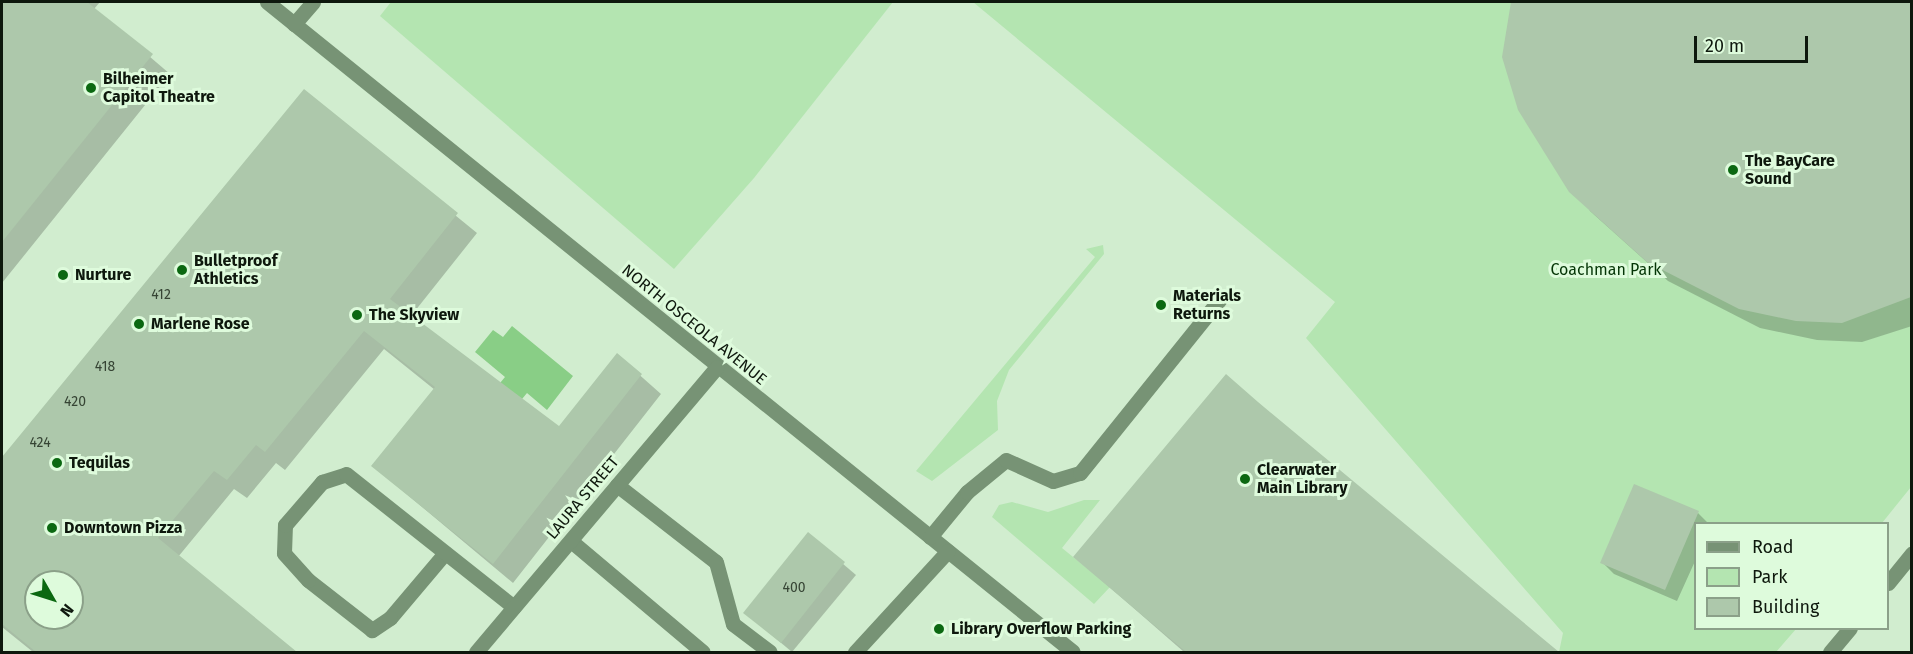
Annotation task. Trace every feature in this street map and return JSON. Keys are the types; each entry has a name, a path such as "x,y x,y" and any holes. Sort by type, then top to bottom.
{"street":[{"name":"NORTH OSCEOLA AVENUE","path":"267,2 1073,652"},
{"path":"294,24 314,2"},
{"path":"930,537 967,492 1005,460 1053,481 1080,473 1220,299"},
{"name":"LAURA STREET","path":"476,652 717,367"},
{"path":"445,553 390,618 372,630 308,580 284,553 285,525 322,482 346,474 514,607"},
{"path":"617,485 716,561 733,624 770,652"},
{"path":"571,541 703,652"},
{"path":"855,652 948,551"},
{"path":"1889,580 1911,553"},
{"path":"1830,652 1848,630"}],"green space":[{"path":"391,2 893,2 754,178 674,269 380,16"},
{"name":"Coachman Park","path":"973,2 1911,2 1911,487 1883,522 1694,522 1694,630 1795,630 1776,652 1559,652 1563,633 1306,338 1335,302"},
{"path":"1103,245 1104,254 1009,370 997,401 998,430 932,481 916,471 1095,257 1086,249"},
{"path":"1084,500 1100,500 1062,548 1110,587 1094,604 992,517 999,505 1012,502 1048,512"}],"shaded area":[{"path":"512,326 573,376 547,410 527,393 522,399 500,383 505,377 475,352 493,330 503,337"}],"building":[{"path":"2,2 87,2 153,54 2,242"},
{"name":"The BayCare Sound","path":"1511,2 1911,2 1911,297 1842,323 1796,321 1739,309 1647,262 1569,192 1518,110 1502,57"},
{"path":"304,89 458,213 390,299 559,426 617,353 642,374 493,564 371,466 435,387 364,331 265,452 256,445 227,480 214,471 158,538 297,652 36,652 2,624 2,457"},
{"name":"Clearwater Main Library","path":"1226,374 1559,652 1186,652 1073,557"},
{"path":"1634,484 1699,511 1665,590 1600,563"},
{"path":"808,532 845,562 781,643 743,613"}],"place":[{"name":"Bilheimer Capitol Theatre","path":"91,88"},
{"name":"The BayCare Sound","path":"1733,170"},
{"name":"Bulletproof Athletics","path":"182,270"},
{"name":"Nurture","path":"63,275"},
{"name":"Materials Returns","path":"1161,305"},
{"name":"The Skyview","path":"357,315"},
{"name":"Marlene Rose","path":"139,324"},
{"name":"Tequilas","path":"57,463"},
{"name":"Clearwater Main Library","path":"1245,479"},
{"name":"Downtown Pizza","path":"52,528"},
{"name":"Library Overflow Parking","path":"939,629"}]}
